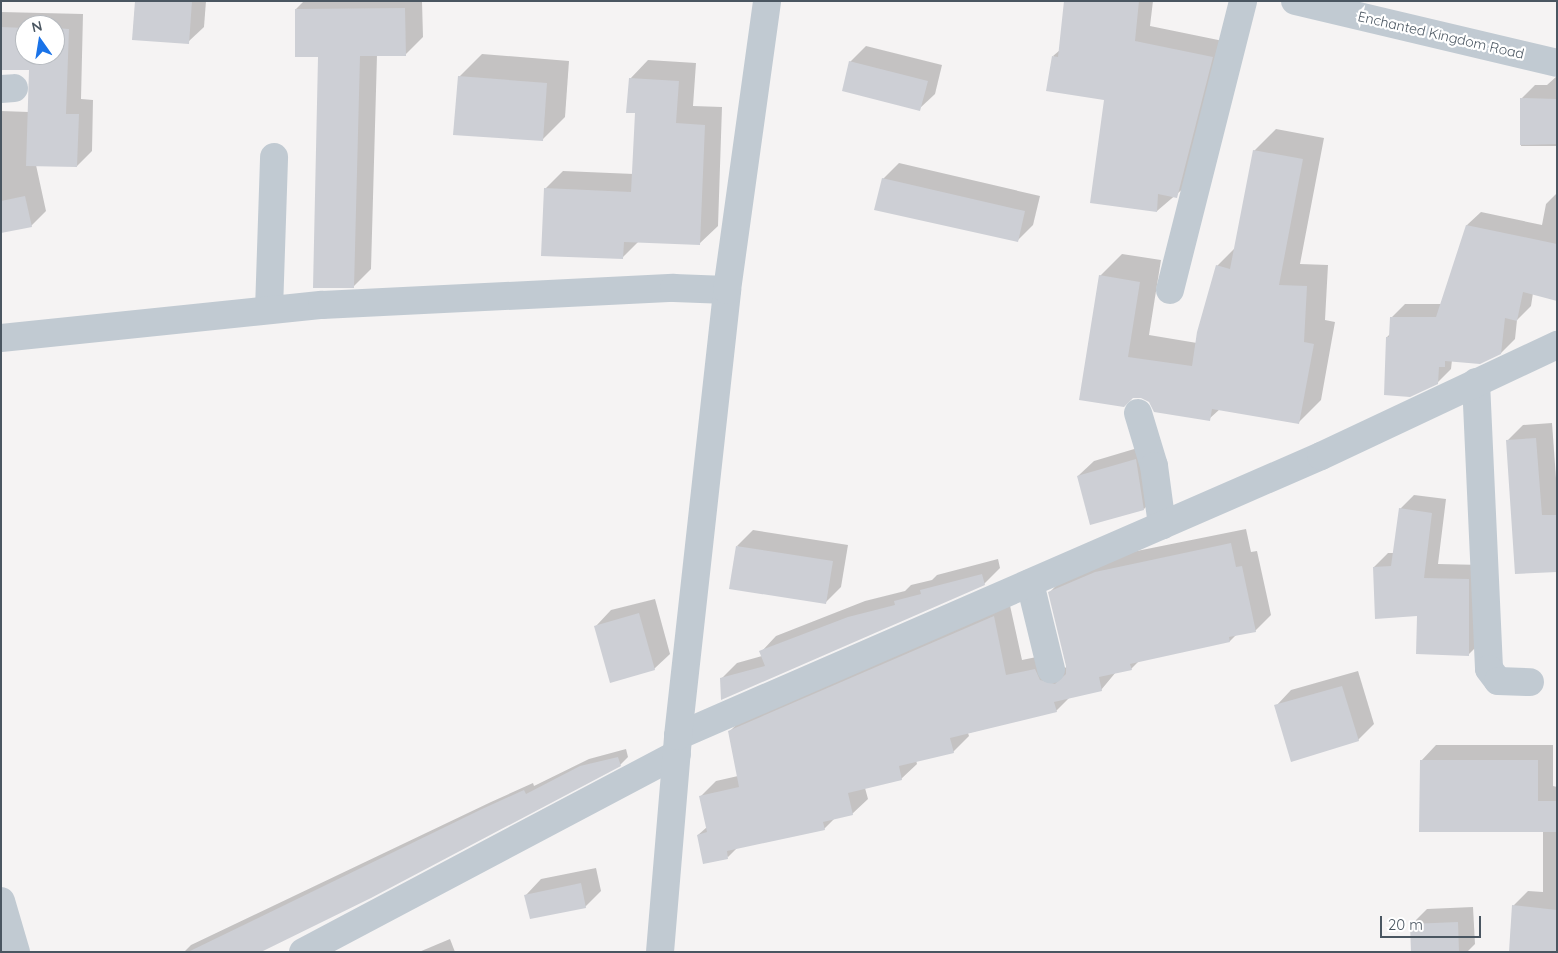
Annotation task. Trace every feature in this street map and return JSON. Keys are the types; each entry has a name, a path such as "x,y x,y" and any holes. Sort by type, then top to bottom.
{"street":[{"path":"660,952 678,745 728,290 767,1"},
{"path":"1170,290 1243,1"},
{"name":"Enchanted Kingdom Road","path":"1295,1 1557,63"},
{"path":"269,310 274,156"},
{"path":"1,338 269,310 674,288 728,290"},
{"path":"303,952 678,745 1030,583 1321,456 1557,345"},
{"path":"1476,382 1489,669 1498,681 1530,682"},
{"path":"1138,413 1154,466 1162,525"},
{"path":"1030,583 1051,669"},
{"path":"1,900 16,952"}],"building":[{"path":"135,1 192,1 189,44 132,40"},
{"path":"1064,1 1139,1 1135,41 1213,57 1177,198 1158,194 1157,212 1090,203 1104,100 1046,91 1052,56 1058,57"},
{"path":"405,8 406,56 360,56 354,288 313,288 318,57 295,57 295,9"},
{"path":"1,27 15,28 15,65 65,65 65,29 69,29 66,114 79,114 77,167 26,166 29,70 1,70"},
{"path":"849,61 928,81 920,111 842,91"},
{"path":"458,76 547,83 543,141 453,135"},
{"path":"629,78 679,81 676,123 705,125 700,245 624,242 623,259 541,256 544,188 631,192 635,113 626,113"},
{"path":"1520,98 1557,99 1556,144 1520,145"},
{"path":"1253,150 1303,159 1279,285 1307,286 1304,342 1314,344 1299,424 1212,409 1210,421 1154,412 1149,402 1141,398 1133,398 1124,407 1079,400 1099,275 1140,282 1128,357 1192,366 1197,332 1216,265 1230,269"},
{"path":"882,178 1025,211 1018,242 874,210"},
{"path":"25,196 32,227 1,233 1,201"},
{"path":"1466,225 1557,244 1557,301 1523,292 1517,321 1505,318 1501,354 1480,364 1445,361 1445,367 1439,367 1438,384 1410,397 1384,395 1386,337 1389,337 1390,317 1436,317"},
{"path":"1536,438 1542,515 1557,515 1557,572 1515,574 1506,440"},
{"path":"1136,459 1144,510 1090,525 1077,476"},
{"path":"1399,508 1432,513 1424,578 1469,579 1469,656 1416,654 1417,616 1375,619 1373,567 1391,566"},
{"path":"1231,543 1236,567 1242,566 1256,632 1229,637 1230,642 1130,664 1132,670 1099,677 1102,691 1054,702 1057,712 950,738 954,753 899,766 902,780 848,793 853,815 823,822 825,830 727,851 728,859 703,864 697,835 707,832 699,796 739,787 728,731 994,616 1006,675 1035,669 1040,680 1055,684 1066,674 1066,666 1048,592 1095,572"},
{"path":"736,546 833,561 826,604 729,589"},
{"path":"982,574 985,585 721,700 720,678 765,666 759,651 848,617 895,605 894,601 921,594 920,590"},
{"path":"639,613 655,670 610,683 594,626"},
{"path":"1342,686 1359,741 1291,762 1274,705"},
{"path":"618,757 621,766 371,898 261,952 188,952 482,809 524,790 526,794 580,766"},
{"path":"1420,760 1538,760 1538,801 1557,801 1557,832 1419,832"},
{"path":"581,883 586,908 530,919 524,895"},
{"path":"1512,905 1557,910 1557,952 1509,952"},
{"path":"1458,922 1459,952 1411,952 1410,924"}]}
